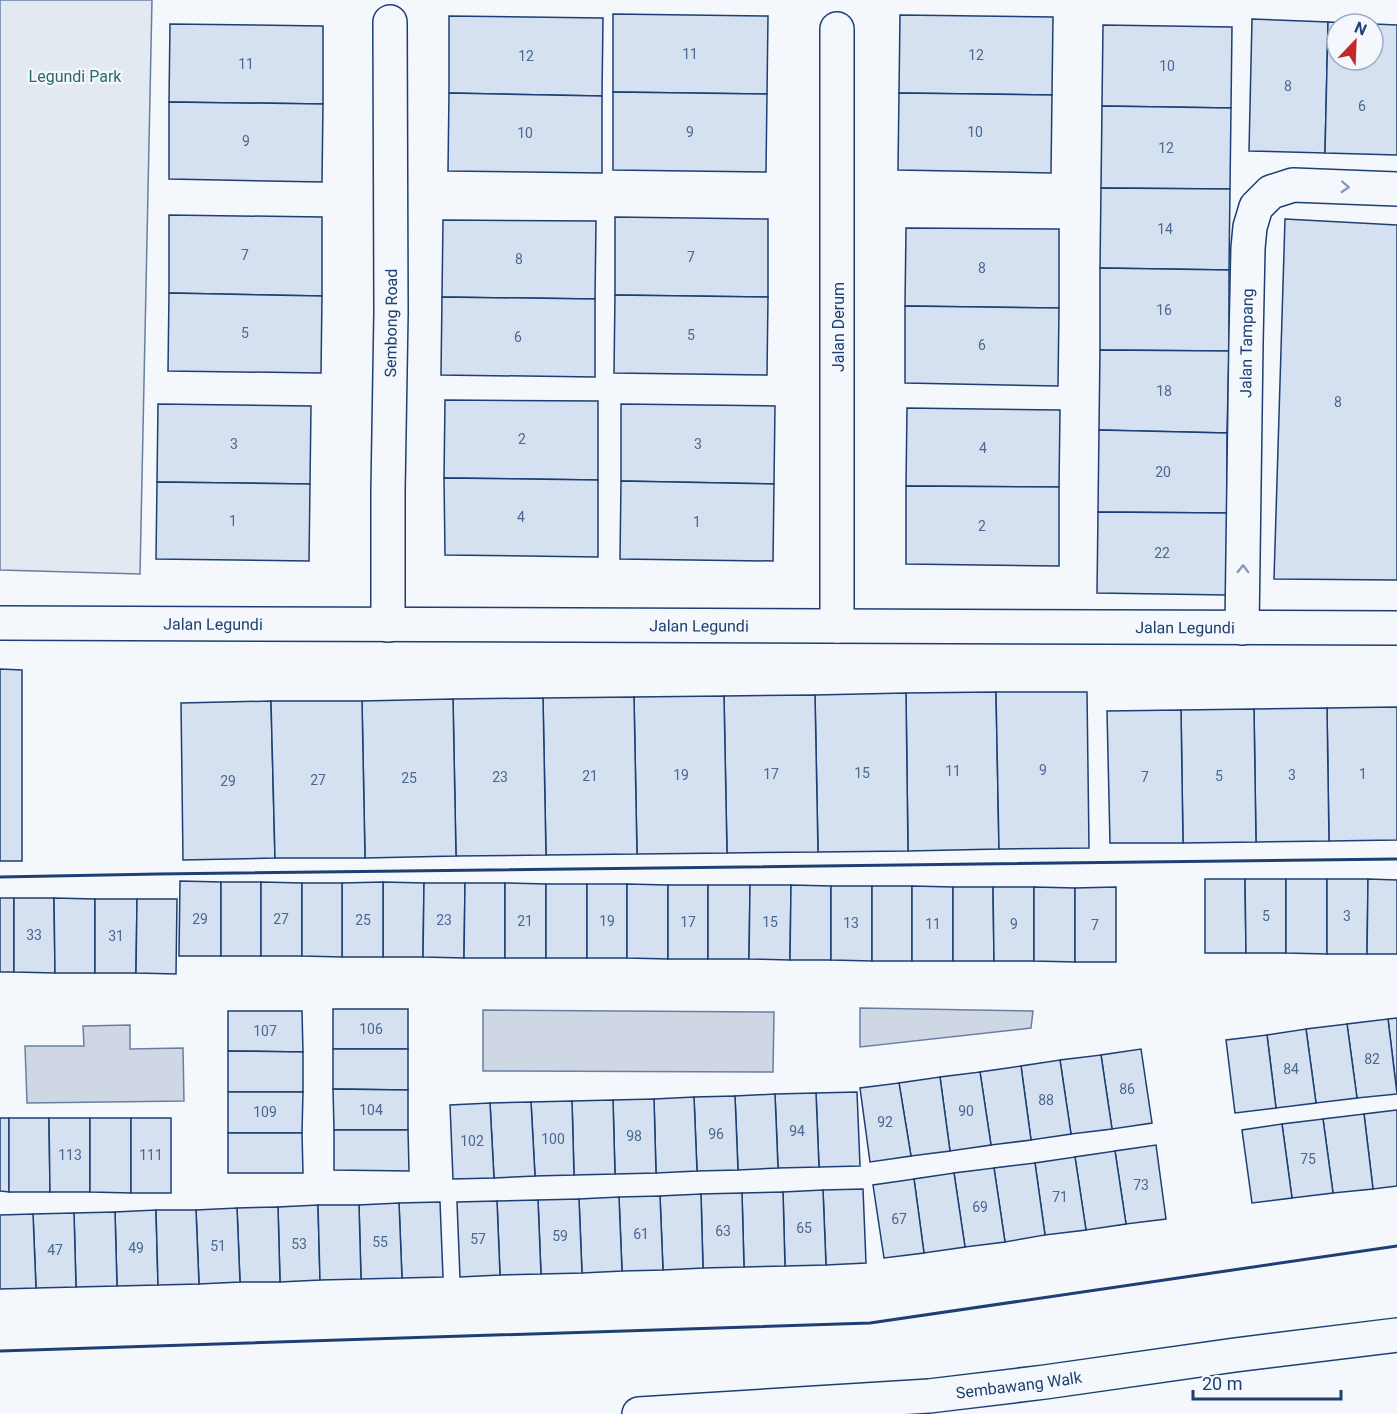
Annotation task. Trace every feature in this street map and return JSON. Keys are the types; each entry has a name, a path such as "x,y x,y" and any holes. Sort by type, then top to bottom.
{"street":[{"name":"Sembong Road","path":"388,625 391,314 390,22"},
{"name":"Jalan Derum","path":"837,29 837,626"},
{"name":"Jalan Tampang","path":"1242,628 1248,248 1250,226 1256,207 1270,192 1293,185 1397,189"},
{"name":"Jalan Legundi","path":"0,623 1397,628"},
{"name":"Sembawang Walk","path":"639,1414 929,1396 1397,1335"}],"green space":[{"name":"Legundi Park","path":"0,0 152,0 140,574 0,570"}],"shaded area":[{"path":"860,1008 1033,1011 1031,1028 860,1047"},
{"path":"483,1010 774,1012 773,1072 483,1071"},
{"path":"130,1025 130,1049 183,1048 184,1101 27,1103 25,1046 84,1046 83,1026"}],"building":[{"path":"613,14 768,16 767,94 613,92"},
{"path":"900,15 1053,17 1052,95 899,93"},
{"path":"449,16 603,18 602,96 449,93"},
{"path":"1252,19 1325,22 1325,72 1327,72 1325,153 1249,151"},
{"path":"170,24 323,26 323,104 169,102"},
{"path":"1385,24 1397,25 1397,155 1325,153 1327,72 1385,72"},
{"path":"1103,25 1232,27 1231,108 1102,106"},
{"path":"613,92 767,94 766,172 613,170"},
{"path":"449,93 602,96 602,173 448,171"},
{"path":"899,93 1052,95 1051,173 898,170"},
{"path":"169,102 323,104 322,182 169,179"},
{"path":"1102,106 1231,108 1230,189 1101,188"},
{"path":"1101,188 1230,189 1229,270 1100,268"},
{"path":"169,215 322,217 322,296 169,293"},
{"path":"615,217 768,219 768,297 615,295"},
{"path":"1285,219 1397,225 1397,580 1274,579"},
{"path":"443,220 596,221 595,299 442,297"},
{"path":"906,228 1059,229 1059,308 905,306"},
{"path":"1100,268 1229,270 1229,351 1100,350"},
{"path":"169,293 322,296 321,373 168,371"},
{"path":"615,295 768,297 767,375 614,373"},
{"path":"442,297 595,299 595,377 441,375"},
{"path":"905,306 1059,308 1058,386 905,383"},
{"path":"1100,350 1229,351 1227,433 1099,430"},
{"path":"445,400 598,401 598,480 444,478"},
{"path":"158,404 311,406 310,484 157,482"},
{"path":"621,404 775,406 774,484 621,481"},
{"path":"907,408 1060,410 1059,487 906,486"},
{"path":"1099,430 1227,433 1227,513 1098,512"},
{"path":"444,478 598,480 598,557 445,555"},
{"path":"621,481 774,484 773,561 620,559"},
{"path":"157,482 310,484 309,561 156,559"},
{"path":"906,486 1059,487 1059,566 906,564"},
{"path":"1098,512 1227,513 1226,595 1097,593"},
{"path":"0,669 22,670 22,861 0,861"},
{"path":"996,692 999,849 908,851 906,693"},
{"path":"996,692 1087,692 1089,848 999,849"},
{"path":"906,693 908,851 818,852 815,695"},
{"path":"815,695 818,852 727,853 724,696"},
{"path":"724,696 727,853 637,854 634,697"},
{"path":"634,697 637,854 546,855 543,698"},
{"path":"543,698 546,855 456,856 453,699"},
{"path":"453,699 456,856 365,858 362,701"},
{"path":"271,701 275,858 183,860 181,703"},
{"path":"271,701 362,701 365,858 275,858"},
{"path":"1397,707 1397,840 1329,841 1327,708"},
{"path":"1327,708 1329,841 1256,842 1254,709"},
{"path":"1254,709 1256,842 1183,843 1181,710"},
{"path":"1181,710 1183,843 1110,843 1107,711"},
{"path":"1205,879 1245,879 1246,953 1205,953"},
{"path":"1245,879 1286,879 1286,953 1246,953"},
{"path":"1286,879 1327,879 1327,954 1286,953"},
{"path":"1327,879 1368,879 1367,954 1327,954"},
{"path":"1368,879 1397,880 1397,954 1367,954"},
{"path":"180,881 221,882 221,956 179,956"},
{"path":"221,882 261,882 261,956 221,956"},
{"path":"261,882 302,883 302,956 261,956"},
{"path":"383,882 424,883 423,957 383,957"},
{"path":"383,882 383,957 342,957 342,883"},
{"path":"302,883 342,883 342,957 302,956"},
{"path":"424,883 465,883 464,958 423,957"},
{"path":"465,883 505,883 505,958 464,958"},
{"path":"505,883 546,884 546,958 505,958"},
{"path":"546,884 587,884 587,958 546,958"},
{"path":"587,884 627,884 627,958 587,958"},
{"path":"627,884 668,885 668,959 627,958"},
{"path":"668,885 708,885 708,959 668,959"},
{"path":"708,885 750,885 749,959 708,959"},
{"path":"750,885 791,885 790,960 749,959"},
{"path":"791,885 831,886 831,960 790,960"},
{"path":"831,886 872,886 872,961 831,960"},
{"path":"872,886 912,886 912,961 872,961"},
{"path":"912,886 953,887 953,961 912,961"},
{"path":"953,887 993,887 994,961 953,961"},
{"path":"993,887 1034,887 1034,961 994,961"},
{"path":"1034,887 1075,888 1075,962 1034,961"},
{"path":"1116,887 1116,962 1075,962 1075,888"},
{"path":"0,898 14,898 14,972 0,972"},
{"path":"14,898 54,898 55,973 14,972"},
{"path":"54,898 95,899 95,973 55,973"},
{"path":"95,899 137,899 136,973 95,973"},
{"path":"137,899 177,899 176,974 136,973"},
{"path":"333,1009 408,1009 408,1049 333,1049"},
{"path":"228,1011 302,1011 303,1052 228,1051"},
{"path":"1397,1018 1397,1094 1388,1019"},
{"path":"1388,1019 1397,1094 1357,1098 1347,1024"},
{"path":"1347,1024 1357,1098 1316,1103 1306,1029"},
{"path":"1306,1029 1316,1103 1276,1108 1267,1035"},
{"path":"1267,1035 1276,1108 1235,1113 1226,1040"},
{"path":"333,1049 408,1049 408,1090 333,1089"},
{"path":"1141,1049 1152,1123 1112,1129 1101,1055"},
{"path":"228,1051 303,1052 303,1092 228,1092"},
{"path":"1101,1055 1112,1129 1071,1134 1060,1060"},
{"path":"1060,1060 1071,1134 1031,1140 1021,1066"},
{"path":"1021,1066 1031,1140 991,1145 980,1072"},
{"path":"980,1072 991,1145 950,1151 940,1077"},
{"path":"940,1077 950,1151 911,1156 899,1083"},
{"path":"899,1083 911,1156 870,1162 860,1088"},
{"path":"333,1089 408,1090 408,1130 334,1130"},
{"path":"228,1092 303,1092 302,1133 228,1133"},
{"path":"857,1092 860,1166 819,1167 816,1093"},
{"path":"816,1093 819,1167 778,1168 775,1094"},
{"path":"775,1094 778,1168 738,1170 735,1096"},
{"path":"735,1096 738,1170 697,1171 694,1097"},
{"path":"694,1097 697,1171 656,1173 654,1099"},
{"path":"654,1099 656,1173 615,1174 613,1100"},
{"path":"613,1100 615,1174 574,1175 572,1101"},
{"path":"572,1101 574,1175 535,1176 531,1102"},
{"path":"531,1102 535,1176 494,1178 490,1103"},
{"path":"490,1103 494,1178 453,1179 450,1105"},
{"path":"1397,1110 1397,1186 1373,1189 1364,1114"},
{"path":"1364,1114 1373,1189 1333,1193 1323,1119"},
{"path":"0,1118 9,1118 9,1192 0,1191"},
{"path":"9,1118 49,1118 50,1192 9,1192"},
{"path":"49,1118 90,1118 90,1192 50,1192"},
{"path":"90,1118 131,1118 131,1193 90,1192"},
{"path":"131,1118 171,1118 171,1193 131,1193"},
{"path":"1323,1119 1333,1193 1292,1198 1282,1124"},
{"path":"1282,1124 1292,1198 1252,1203 1242,1130"},
{"path":"334,1130 408,1130 409,1171 334,1170"},
{"path":"228,1133 302,1133 303,1173 228,1173"},
{"path":"1156,1145 1166,1219 1126,1224 1115,1151"},
{"path":"1115,1151 1126,1224 1086,1230 1075,1157"},
{"path":"1075,1157 1086,1230 1045,1235 1035,1163"},
{"path":"1035,1163 1045,1235 1005,1242 994,1168"},
{"path":"994,1168 1005,1242 965,1247 954,1173"},
{"path":"954,1173 965,1247 924,1253 914,1179"},
{"path":"914,1179 924,1253 884,1258 873,1185"},
{"path":"863,1189 866,1263 826,1265 823,1190"},
{"path":"823,1190 826,1265 785,1266 783,1192"},
{"path":"783,1192 785,1266 744,1267 742,1193"},
{"path":"742,1193 744,1267 703,1268 701,1194"},
{"path":"701,1194 703,1268 663,1270 660,1196"},
{"path":"660,1196 663,1270 622,1271 619,1197"},
{"path":"619,1197 622,1271 582,1273 579,1199"},
{"path":"579,1199 582,1273 541,1274 538,1200"},
{"path":"538,1200 541,1274 500,1275 497,1201"},
{"path":"497,1201 500,1275 460,1277 457,1202"},
{"path":"440,1202 443,1277 402,1278 399,1203"},
{"path":"399,1203 402,1278 361,1279 359,1205"},
{"path":"318,1205 320,1280 280,1282 278,1207"},
{"path":"318,1205 359,1205 361,1279 320,1280"},
{"path":"278,1207 280,1282 240,1282 237,1208"},
{"path":"237,1208 240,1282 199,1284 196,1210"},
{"path":"156,1210 158,1285 117,1286 115,1212"},
{"path":"156,1210 196,1210 199,1284 158,1285"},
{"path":"115,1212 117,1286 76,1287 74,1213"},
{"path":"74,1213 76,1287 36,1288 33,1214"},
{"path":"33,1214 36,1288 0,1289 0,1215"}],"wall":[{"path":"0,877 1397,859"},
{"path":"0,1351 870,1323 1397,1246"}]}
